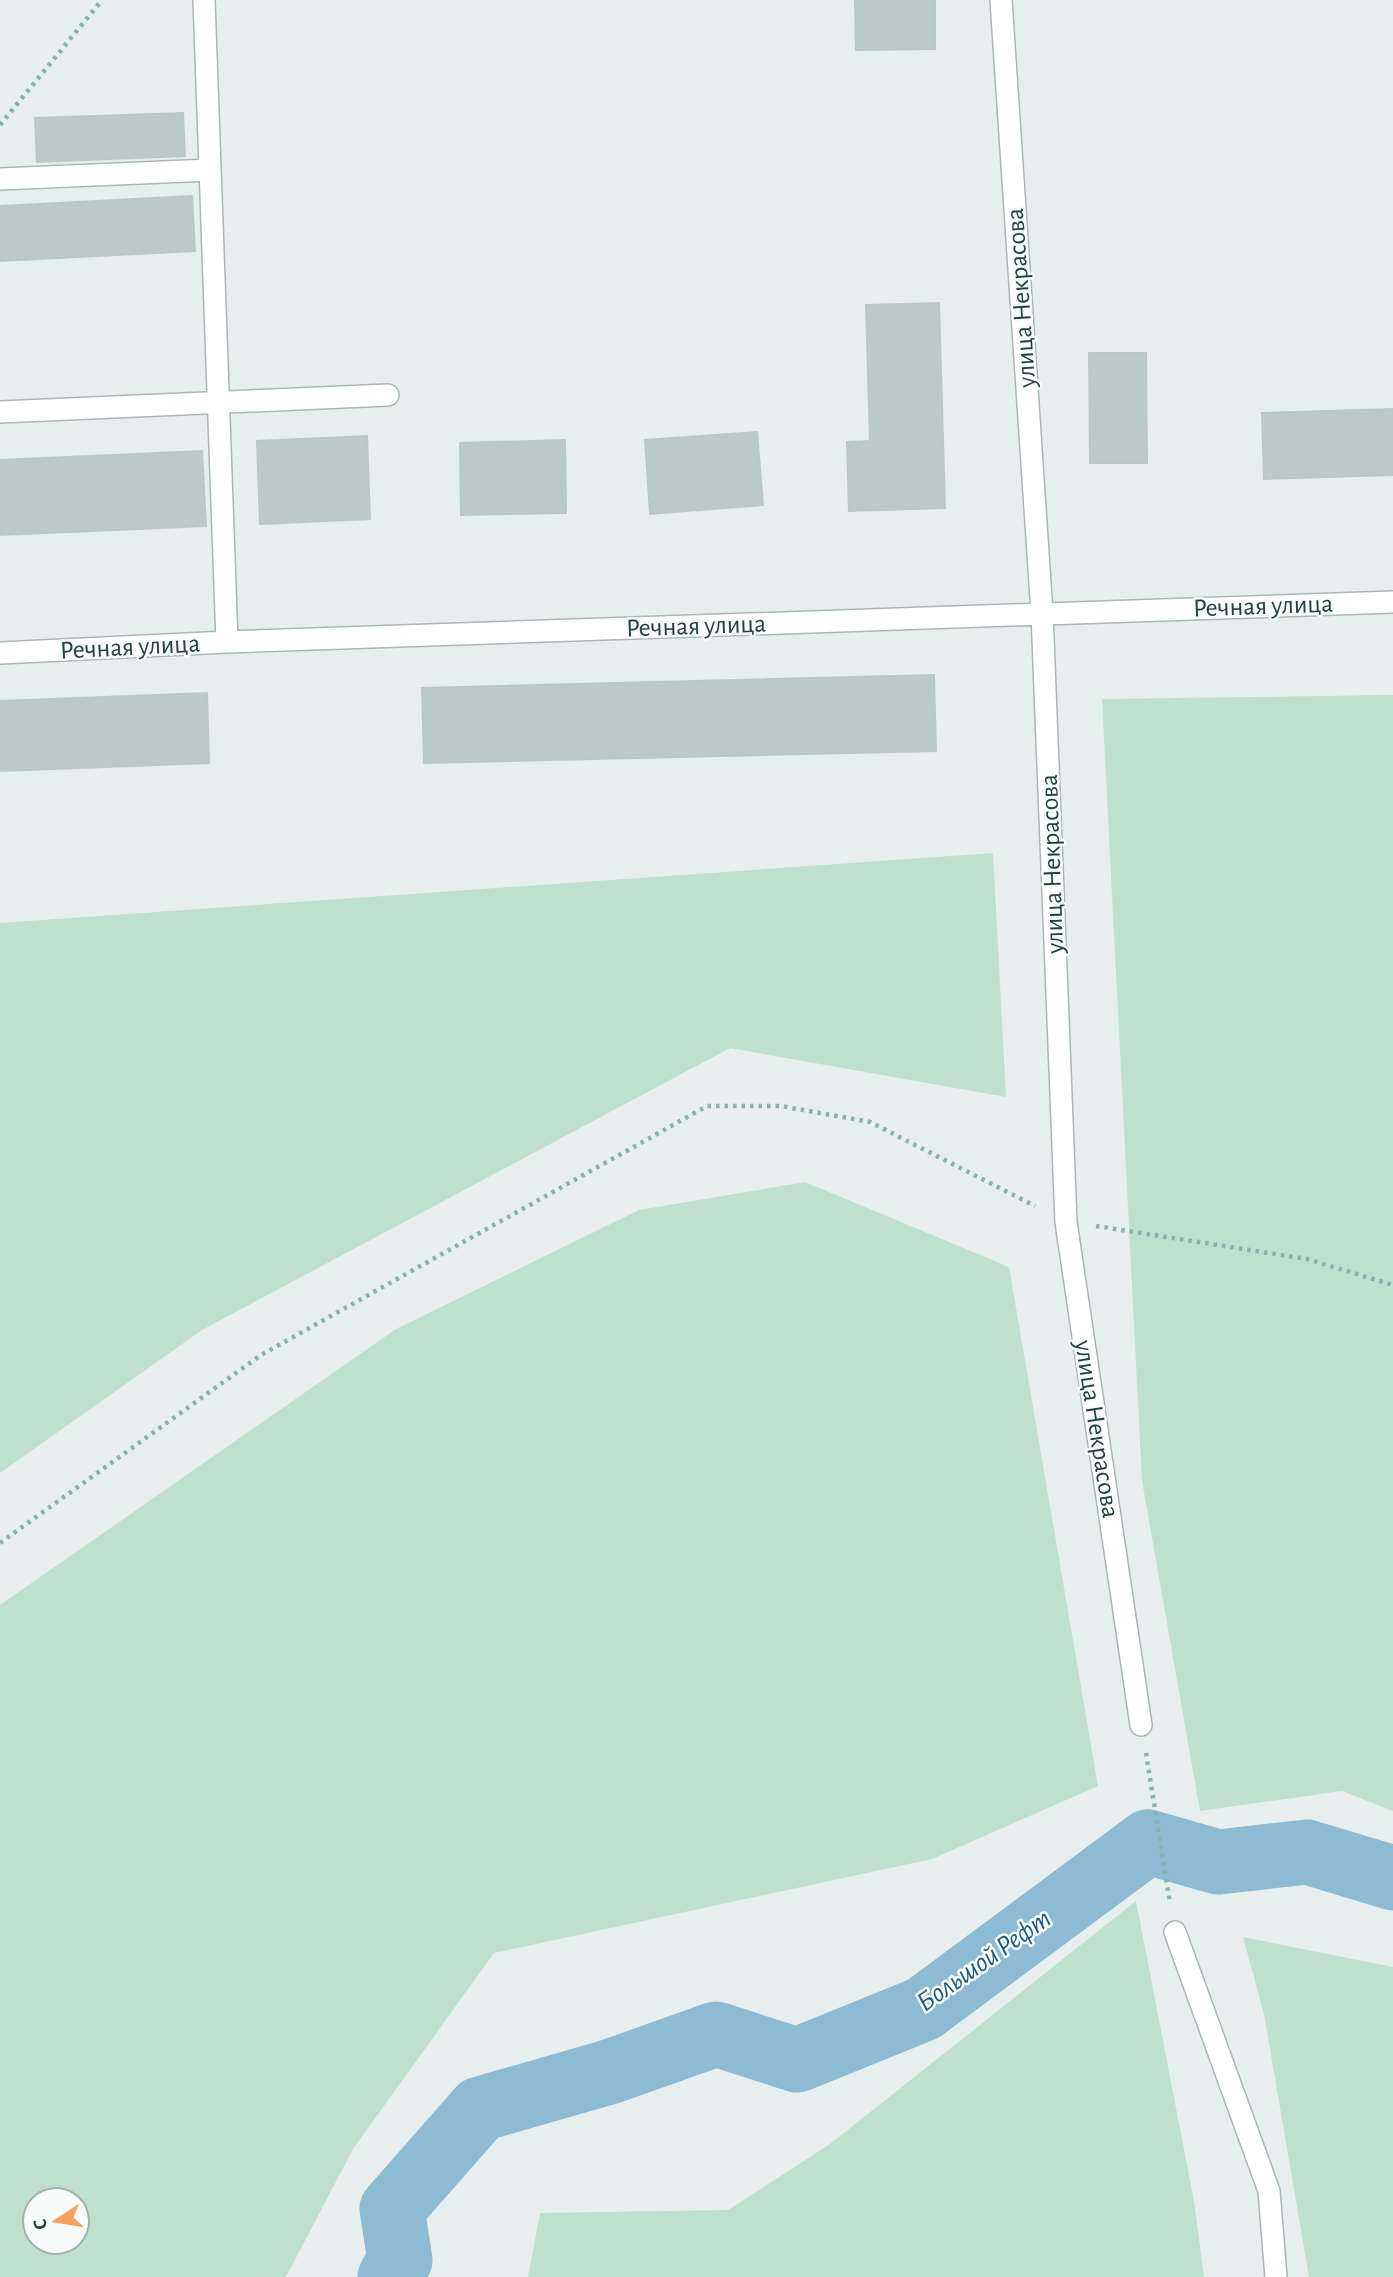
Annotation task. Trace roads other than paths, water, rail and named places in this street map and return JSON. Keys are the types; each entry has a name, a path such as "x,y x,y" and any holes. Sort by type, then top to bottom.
{"street":[{"path":"204,0 227,642"},
{"name":"улица Некрасова","path":"1001,0 1042,613 1066,1222 1141,1725"},
{"path":"0,179 210,170"},
{"path":"0,412 387,395"},
{"name":"Речная улица","path":"0,653 227,642 1393,602"},
{"path":"1175,1933 1269,2191 1276,2277"}],"waterway":[{"name":"Большой Рефт","path":"390,2277 400,2260 392,2209 480,2109 609,2072 716,2034 797,2060 923,2009 1148,1842 1218,1862 1307,1852 1393,1878"}]}
